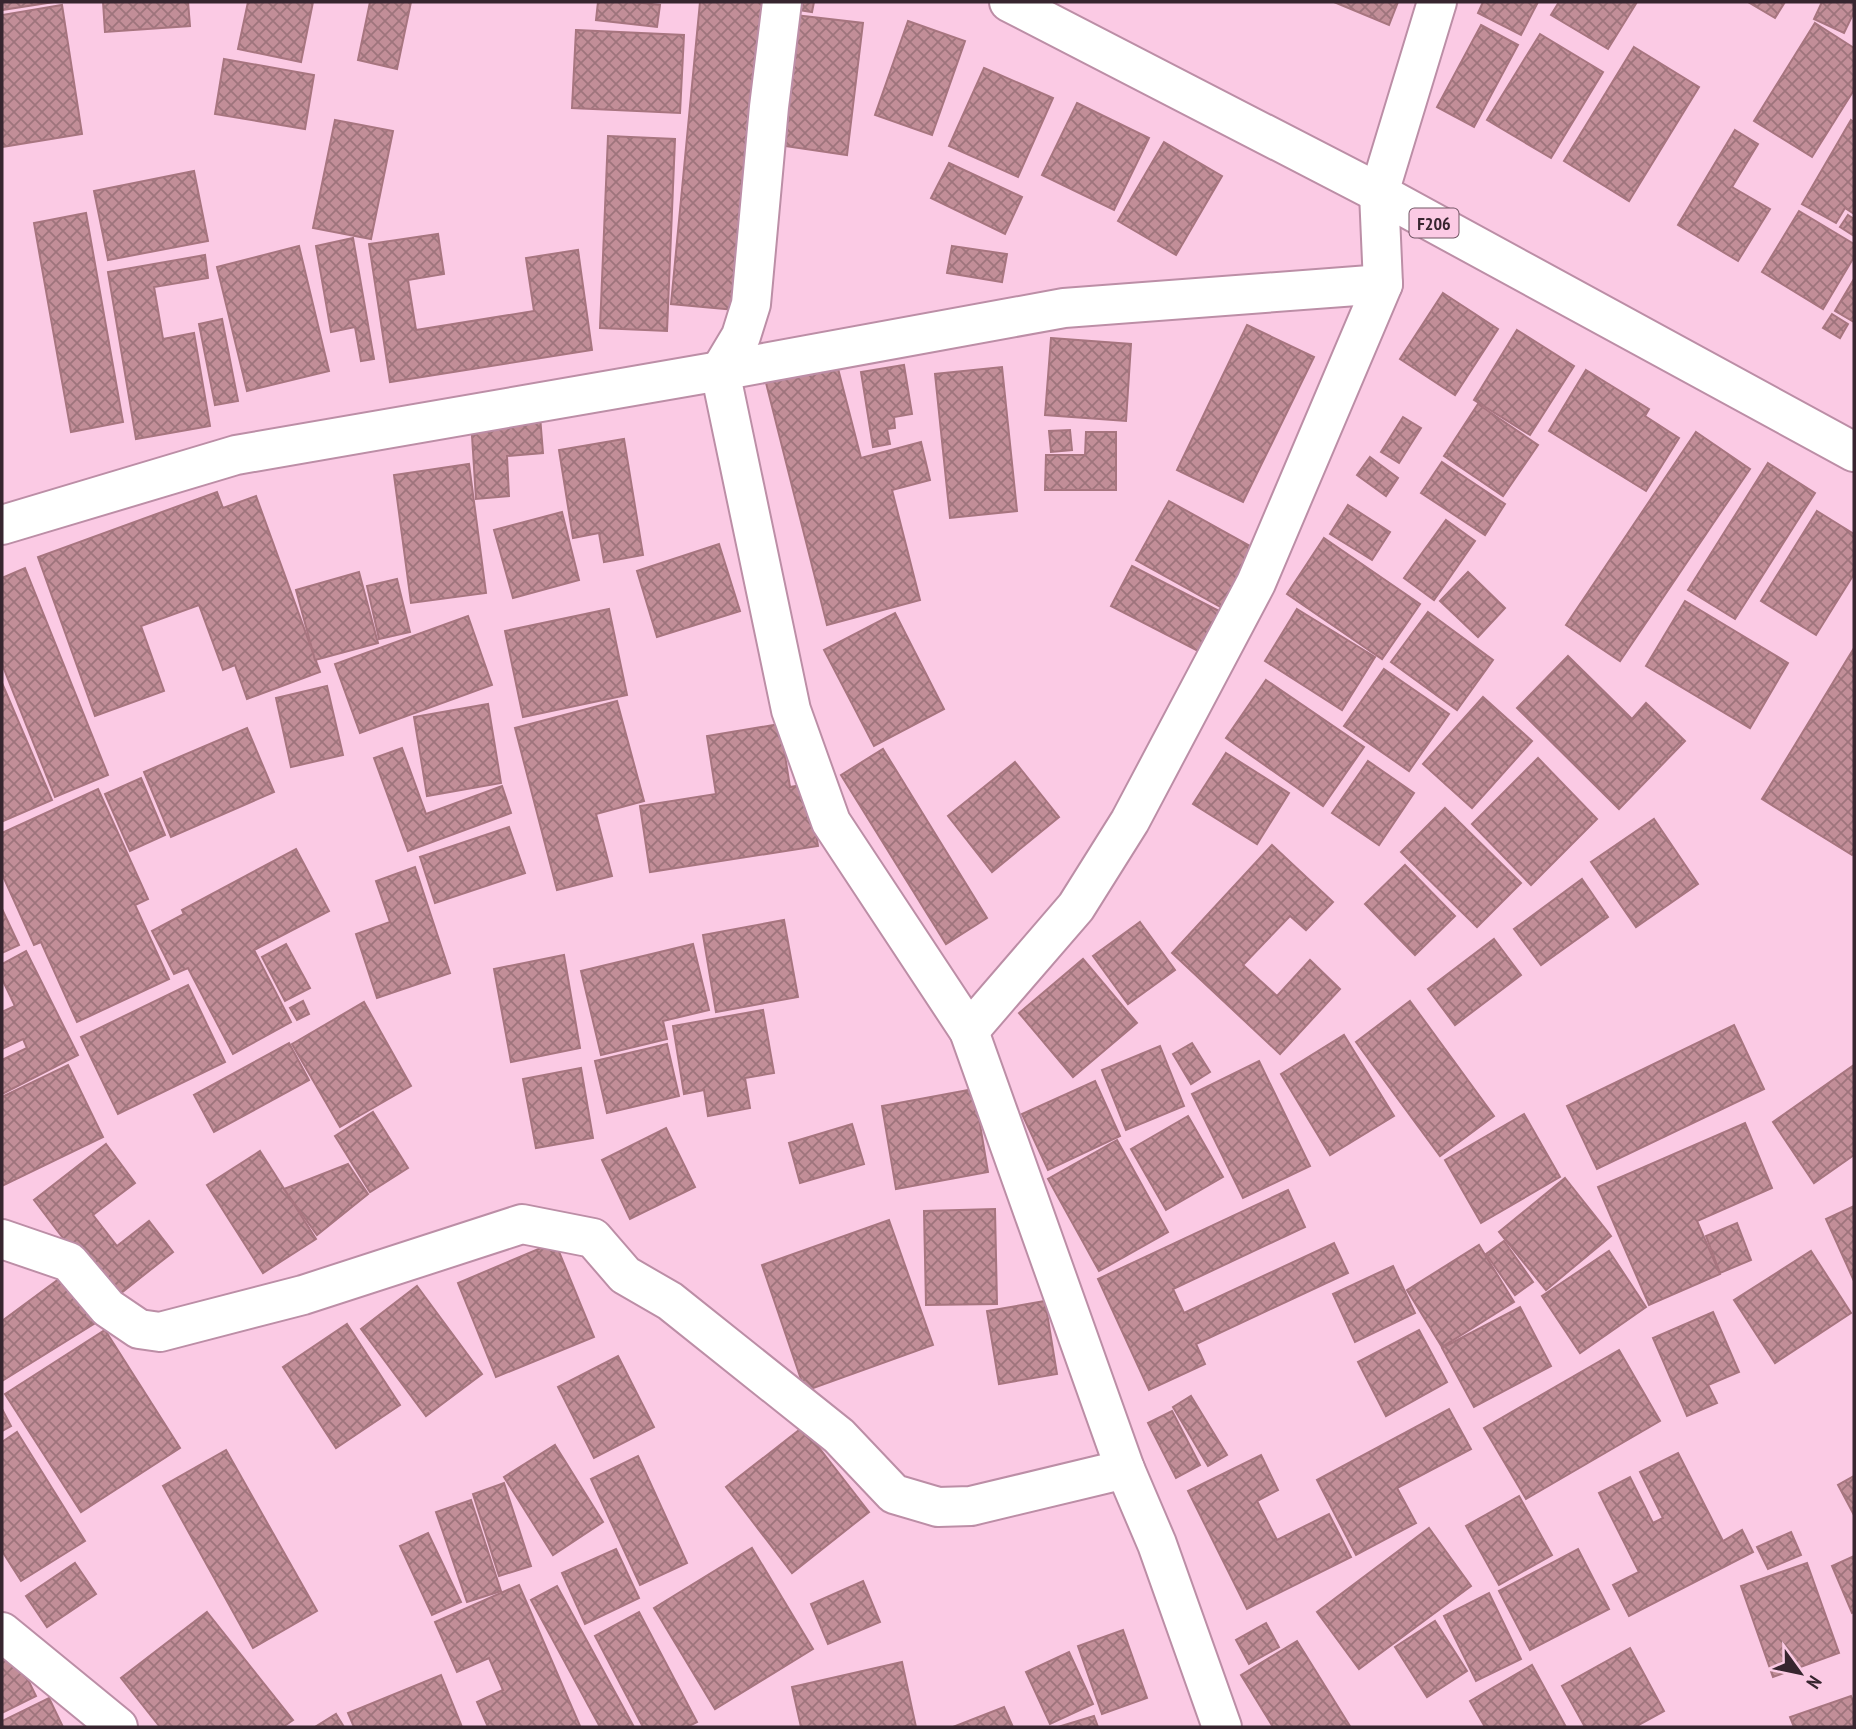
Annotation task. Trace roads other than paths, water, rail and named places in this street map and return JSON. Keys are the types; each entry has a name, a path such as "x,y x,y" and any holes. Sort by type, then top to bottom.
{"street":[{"path":"782,2 769,107 751,304 741,336 720,371 791,710 831,822 969,1031 1125,1469 1157,1545 1222,1727"},
{"name":"F206","path":"1009,2 1379,193 1854,452"},
{"path":"969,1031 1076,907 1130,821 1256,583 1383,284 1379,193 1437,2"},
{"path":"2,525 236,455 1064,308 1383,284"},
{"path":"2,1240 69,1262 108,1308 139,1329 160,1332 303,1295 522,1224 593,1238 625,1275 670,1301 839,1436 894,1494 938,1507 971,1506 1125,1469"},
{"path":"2,1632 118,1727"}]}
